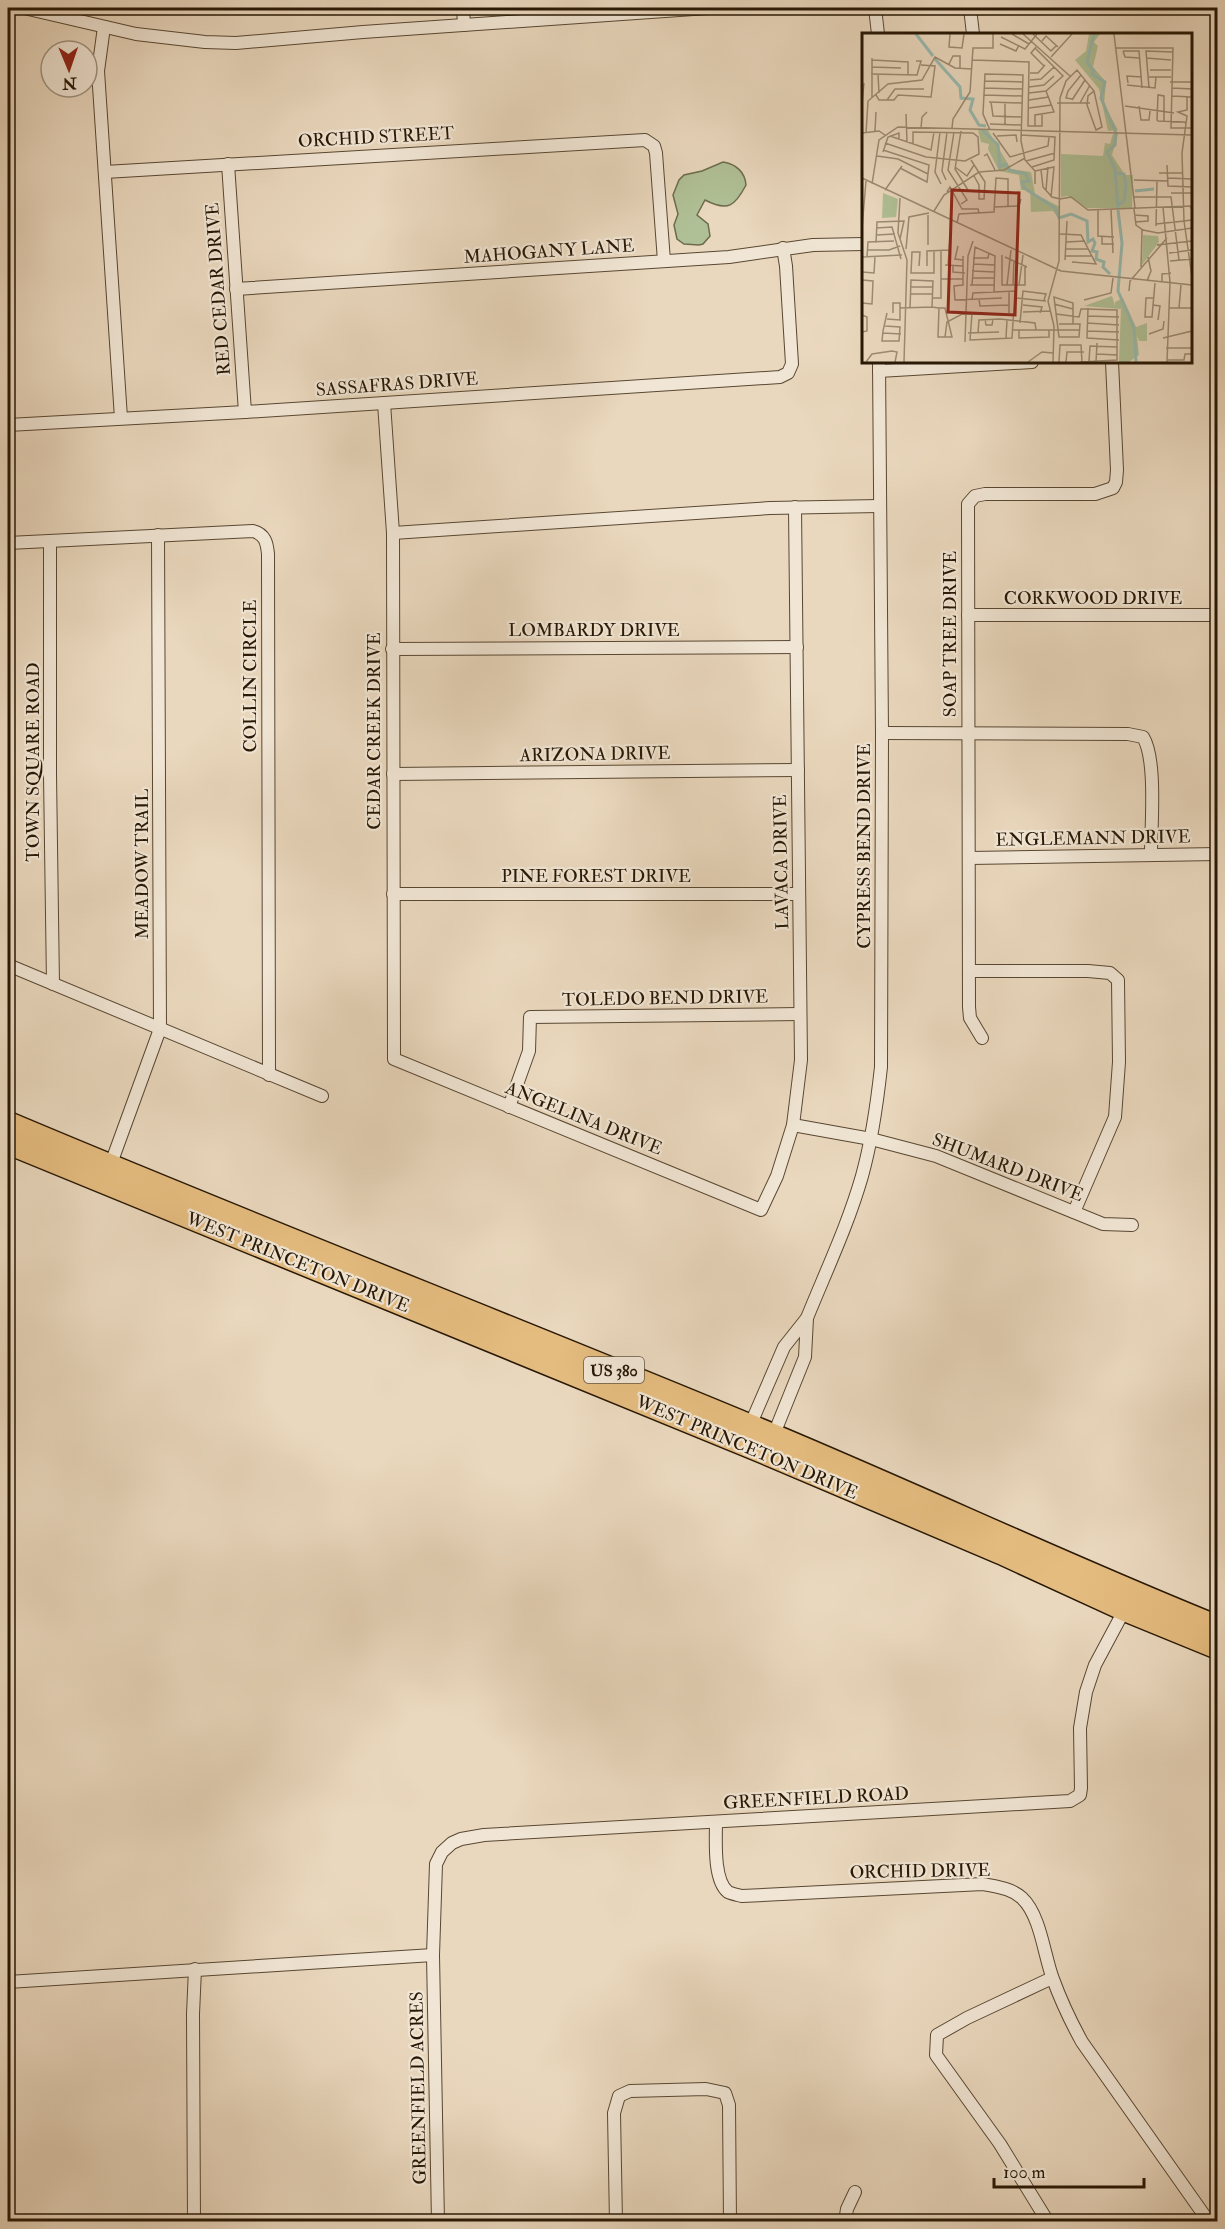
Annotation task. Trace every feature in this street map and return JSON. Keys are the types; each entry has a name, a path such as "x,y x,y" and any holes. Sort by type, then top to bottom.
{"highway":[{"name":"WEST PRINCETON DRIVE","path":"8,1123 107,1174"},
{"name":"WEST PRINCETON DRIVE","path":"8,1143 107,1174 770,1445 1010,1537 1218,1648"},
{"name":"WEST PRINCETON DRIVE","path":"1129,1601 1218,1627"}],"street":[{"path":"24,8 104,27 170,39 236,43 708,8"},
{"path":"464,8 464,25"},
{"path":"875,8 878,33"},
{"path":"970,8 973,33"},
{"path":"104,27 98,71 121,418"},
{"name":"ORCHID STREET","path":"105,172 638,139 650,142 656,153 663,261"},
{"name":"RED CEDAR DRIVE","path":"228,164 245,412"},
{"name":"MAHOGANY LANE","path":"236,289 729,257 813,245 862,244"},
{"name":"SASSAFRAS DRIVE","path":"8,425 780,377 788,373 792,364 783,248"},
{"path":"879,366 994,363"},
{"name":"SOAP TREE DRIVE","path":"982,1038 970,1018 969,1007 968,513 970,499 985,494 1095,494 1113,488 1116,482 1116,436 1112,363"},
{"name":"CYPRESS BEND DRIVE","path":"747,1435 783,1347 807,1318 850,1211 871,1139 879,1090 882,1044 882,734 879,366"},
{"name":"CEDAR CREEK DRIVE","path":"384,403 393,533 394,1059"},
{"path":"393,533 795,507 879,506"},
{"name":"LAVACA DRIVE","path":"761,1210 777,1176 793,1125 801,1060 795,507"},
{"name":"COLLIN CIRCLE","path":"8,543 253,531 261,534 267,546 269,1075"},
{"name":"MEADOW TRAIL","path":"107,1174 160,1029 159,535"},
{"name":"TOWN SQUARE ROAD","path":"50,541 53,984"},
{"name":"CORKWOOD DRIVE","path":"968,615 1218,615"},
{"name":"LOMBARDY DRIVE","path":"392,649 796,647"},
{"path":"882,734 1128,734 1143,737 1148,746 1150,764 1151,854"},
{"name":"ARIZONA DRIVE","path":"393,774 798,770"},
{"name":"ENGLEMANN DRIVE","path":"969,858 1218,854"},
{"name":"PINE FOREST DRIVE","path":"393,894 799,894"},
{"path":"8,965 322,1096"},
{"path":"969,971 1088,971 1110,973 1118,980 1119,1062 1115,1117 1074,1212"},
{"name":"TOLEDO BEND DRIVE","path":"509,1107 529,1051 530,1017 800,1014"},
{"name":"ANGELINA DRIVE","path":"394,1059 761,1210"},
{"name":"SHUMARD DRIVE","path":"793,1125 871,1139 936,1156 1103,1224 1132,1225"},
{"name":"CYPRESS BEND DRIVE","path":"770,1445 805,1357 807,1318"},
{"name":"GREENFIELD ROAD","path":"553,1831 1070,1801 1080,1795 1080,1728 1086,1692 1095,1665 1129,1601"},
{"name":"ORCHID DRIVE","path":"716,1822 718,1872 721,1883 729,1892 742,1896 983,1884 1007,1889 1022,1898 1034,1915 1052,1978 1082,2042 1209,2222"},
{"name":"GREENFIELD ACRES","path":"438,2222 433,1955 436,1864 447,1847 461,1839 553,1831"},
{"path":"8,1982 433,1955"},
{"path":"194,2222 193,2014 195,1969"},
{"path":"1048,2222 1000,2144 936,2055 937,2036 967,2018 1052,1978"},
{"path":"616,2222 615,2106 619,2096 638,2090 706,2089 725,2093 729,2105 730,2222"},
{"path":"845,2222 847,2209 855,2193"}],"green space":[{"path":"723,162 739,169 746,185 738,198 730,205 720,206 705,200 697,215 708,224 710,236 703,244 684,244 677,239 674,225 678,214 673,195 679,180 684,175 702,171"}]}
